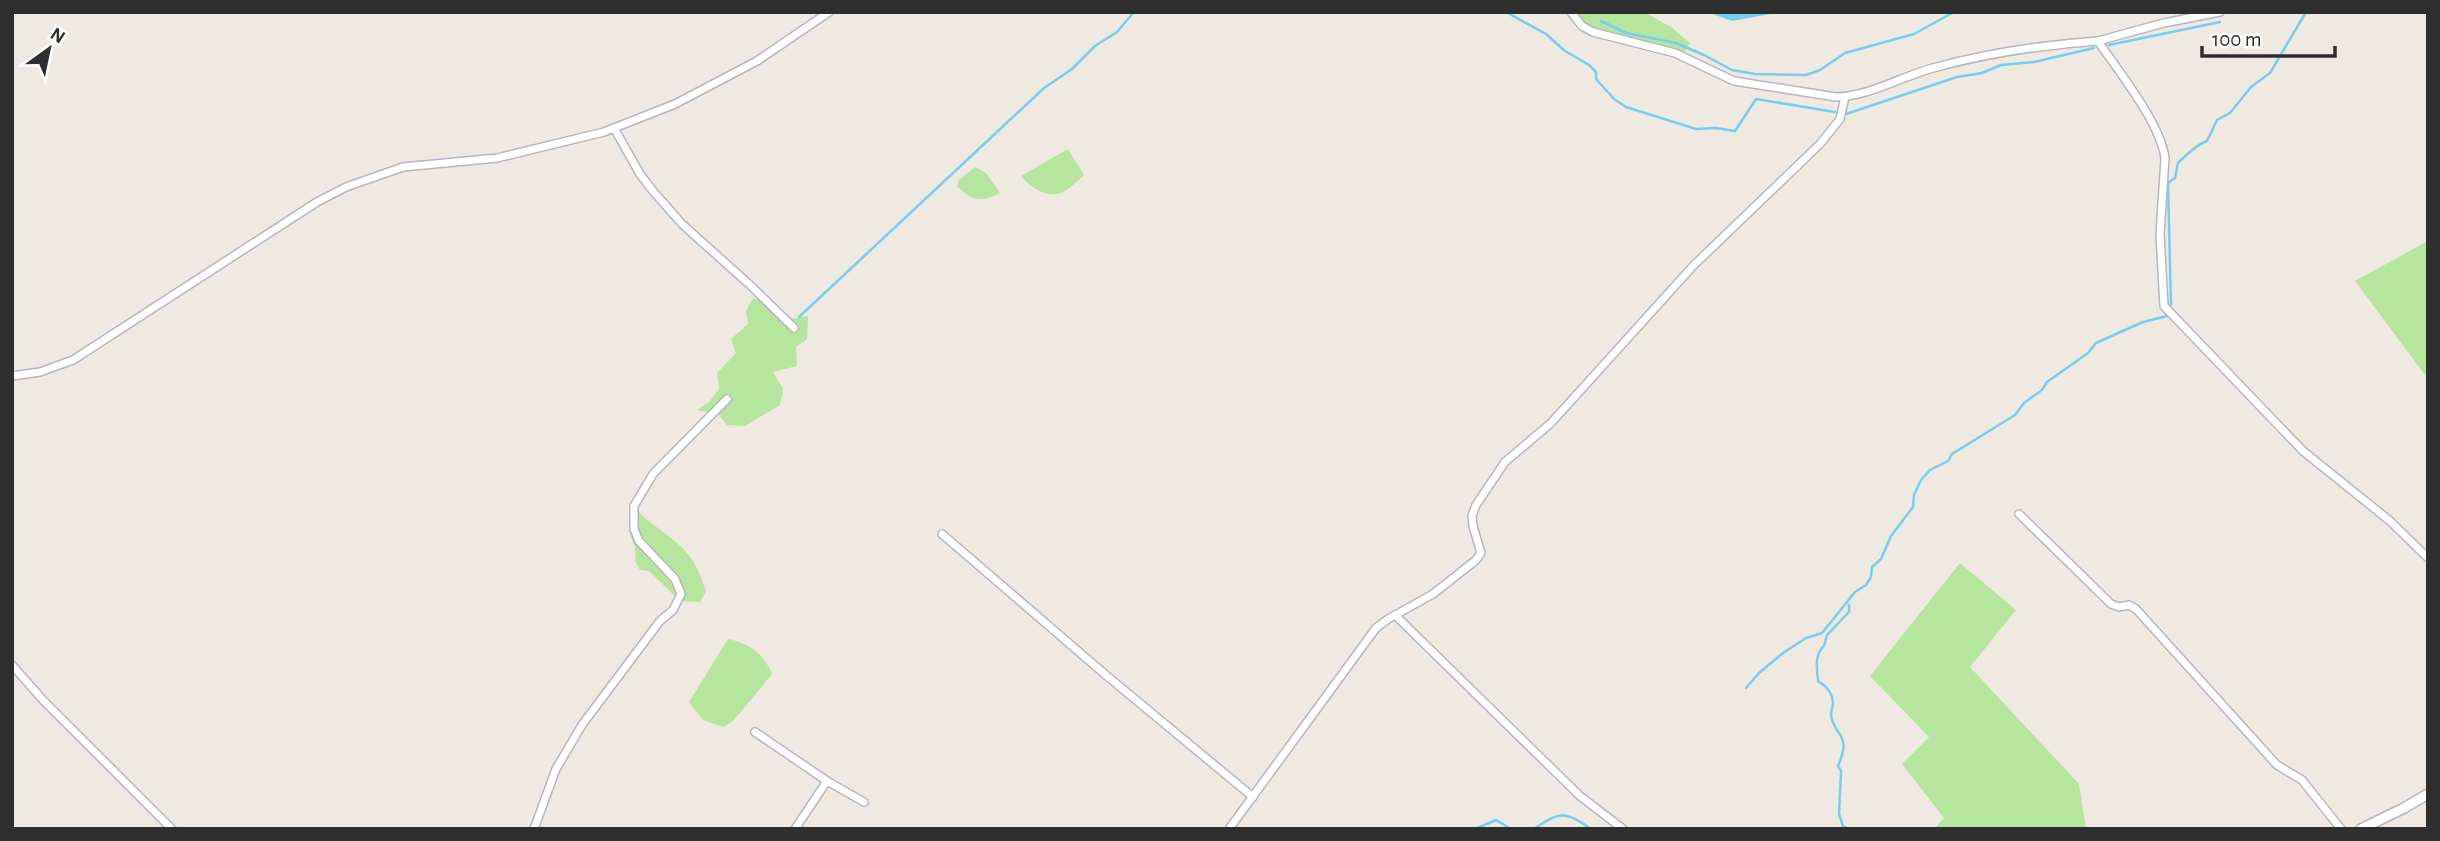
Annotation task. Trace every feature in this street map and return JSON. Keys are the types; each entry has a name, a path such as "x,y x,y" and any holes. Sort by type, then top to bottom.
{"street":[{"path":"12,376 40,372 73,360 317,202 346,187 403,167 498,158 614,128 675,104 757,61 829,12"},
{"path":"1571,12 1582,26 1593,32 1675,53 1734,81 1819,96 1845,97 1874,90 1915,73 1956,61 2047,44 2098,41 2164,23 2220,12"},
{"path":"2098,41 2150,119 2163,145 2165,158 2160,234 2164,306 2303,451 2390,521 2428,558"},
{"path":"1229,829 1376,628 1433,594 1476,560 1481,553 1472,516 1476,505 1505,462 1551,423 1693,266 1820,144 1840,119 1845,97"},
{"path":"614,128 640,174 682,224 793,328"},
{"path":"534,829 556,769 582,725 660,621 673,610 681,594 675,579 639,541 634,529 634,506 653,474 727,398"},
{"path":"2019,514 2111,604 2119,607 2129,605 2136,609 2277,765 2302,780 2341,829"},
{"path":"942,534 1253,797"},
{"path":"1395,615 1580,796 1623,829"},
{"path":"12,666 172,829"},
{"path":"755,732 827,781 864,802"},
{"path":"795,829 827,781"},
{"path":"2361,829 2428,794"}],"green space":[{"path":"1575,12 1644,12 1671,27 1690,43 1683,55 1628,36 1605,40 1580,20"},
{"path":"1068,149 1084,175 1064,192 1044,193 1033,188 1021,176"},
{"path":"975,167 986,173 1000,193 977,199 957,186 959,180"},
{"path":"2428,241 2428,379 2355,281"},
{"path":"753,298 777,307 791,319 808,316 807,339 796,347 797,366 773,372 783,389 780,405 745,426 727,425 718,414 697,410 709,402 719,389 717,373 736,353 731,339 748,324 746,311"},
{"path":"637,510 679,545 692,560 706,591 700,602 680,601 649,571 640,570 635,561 635,547 629,529 631,517"},
{"path":"1960,563 2016,610 1970,667 2079,784 2086,829 1934,829 1944,818 1902,764 1929,737 1870,676"},
{"path":"728,639 755,650 772,674 734,720 724,727 703,720 689,702"}],"water":[{"path":"1707,12 1781,12 1732,21"}],"waterway":[{"path":"799,317 1044,88 1072,69 1095,46 1117,32 1134,12"},
{"path":"1506,12 1546,34 1565,51 1589,65 1596,72 1596,79 1614,99 1626,107 1696,129 1735,131 1756,99 1835,112"},
{"path":"1601,21 1626,33 1676,43 1732,70 1755,74 1806,75 1820,70 1845,53 1914,34 1954,12"},
{"path":"2171,305 2168,183 2175,178 2178,163 2207,141 2217,120 2230,113 2251,87 2270,73 2306,12"},
{"path":"2109,45 2220,22"},
{"path":"1846,114 2001,65 2034,62 2094,48"},
{"path":"1746,688 1783,653 1806,638 1822,633 1855,592 1866,585 1871,577 1872,567 1881,559 1891,536 1913,507 1914,495 1921,480 1930,470 1948,461 1952,454 2015,415 2047,382 2088,353 2096,343 2143,322 2167,316"},
{"path":"1849,605 1849,612 1827,635 1817,658 1818,681 1831,696 1832,721 1843,741 1844,747 1838,766 1841,771 1839,814 1843,826 1849,829"},
{"path":"1534,829 1557,816 1568,816 1591,829"},
{"path":"1475,829 1496,820 1511,829"}]}
